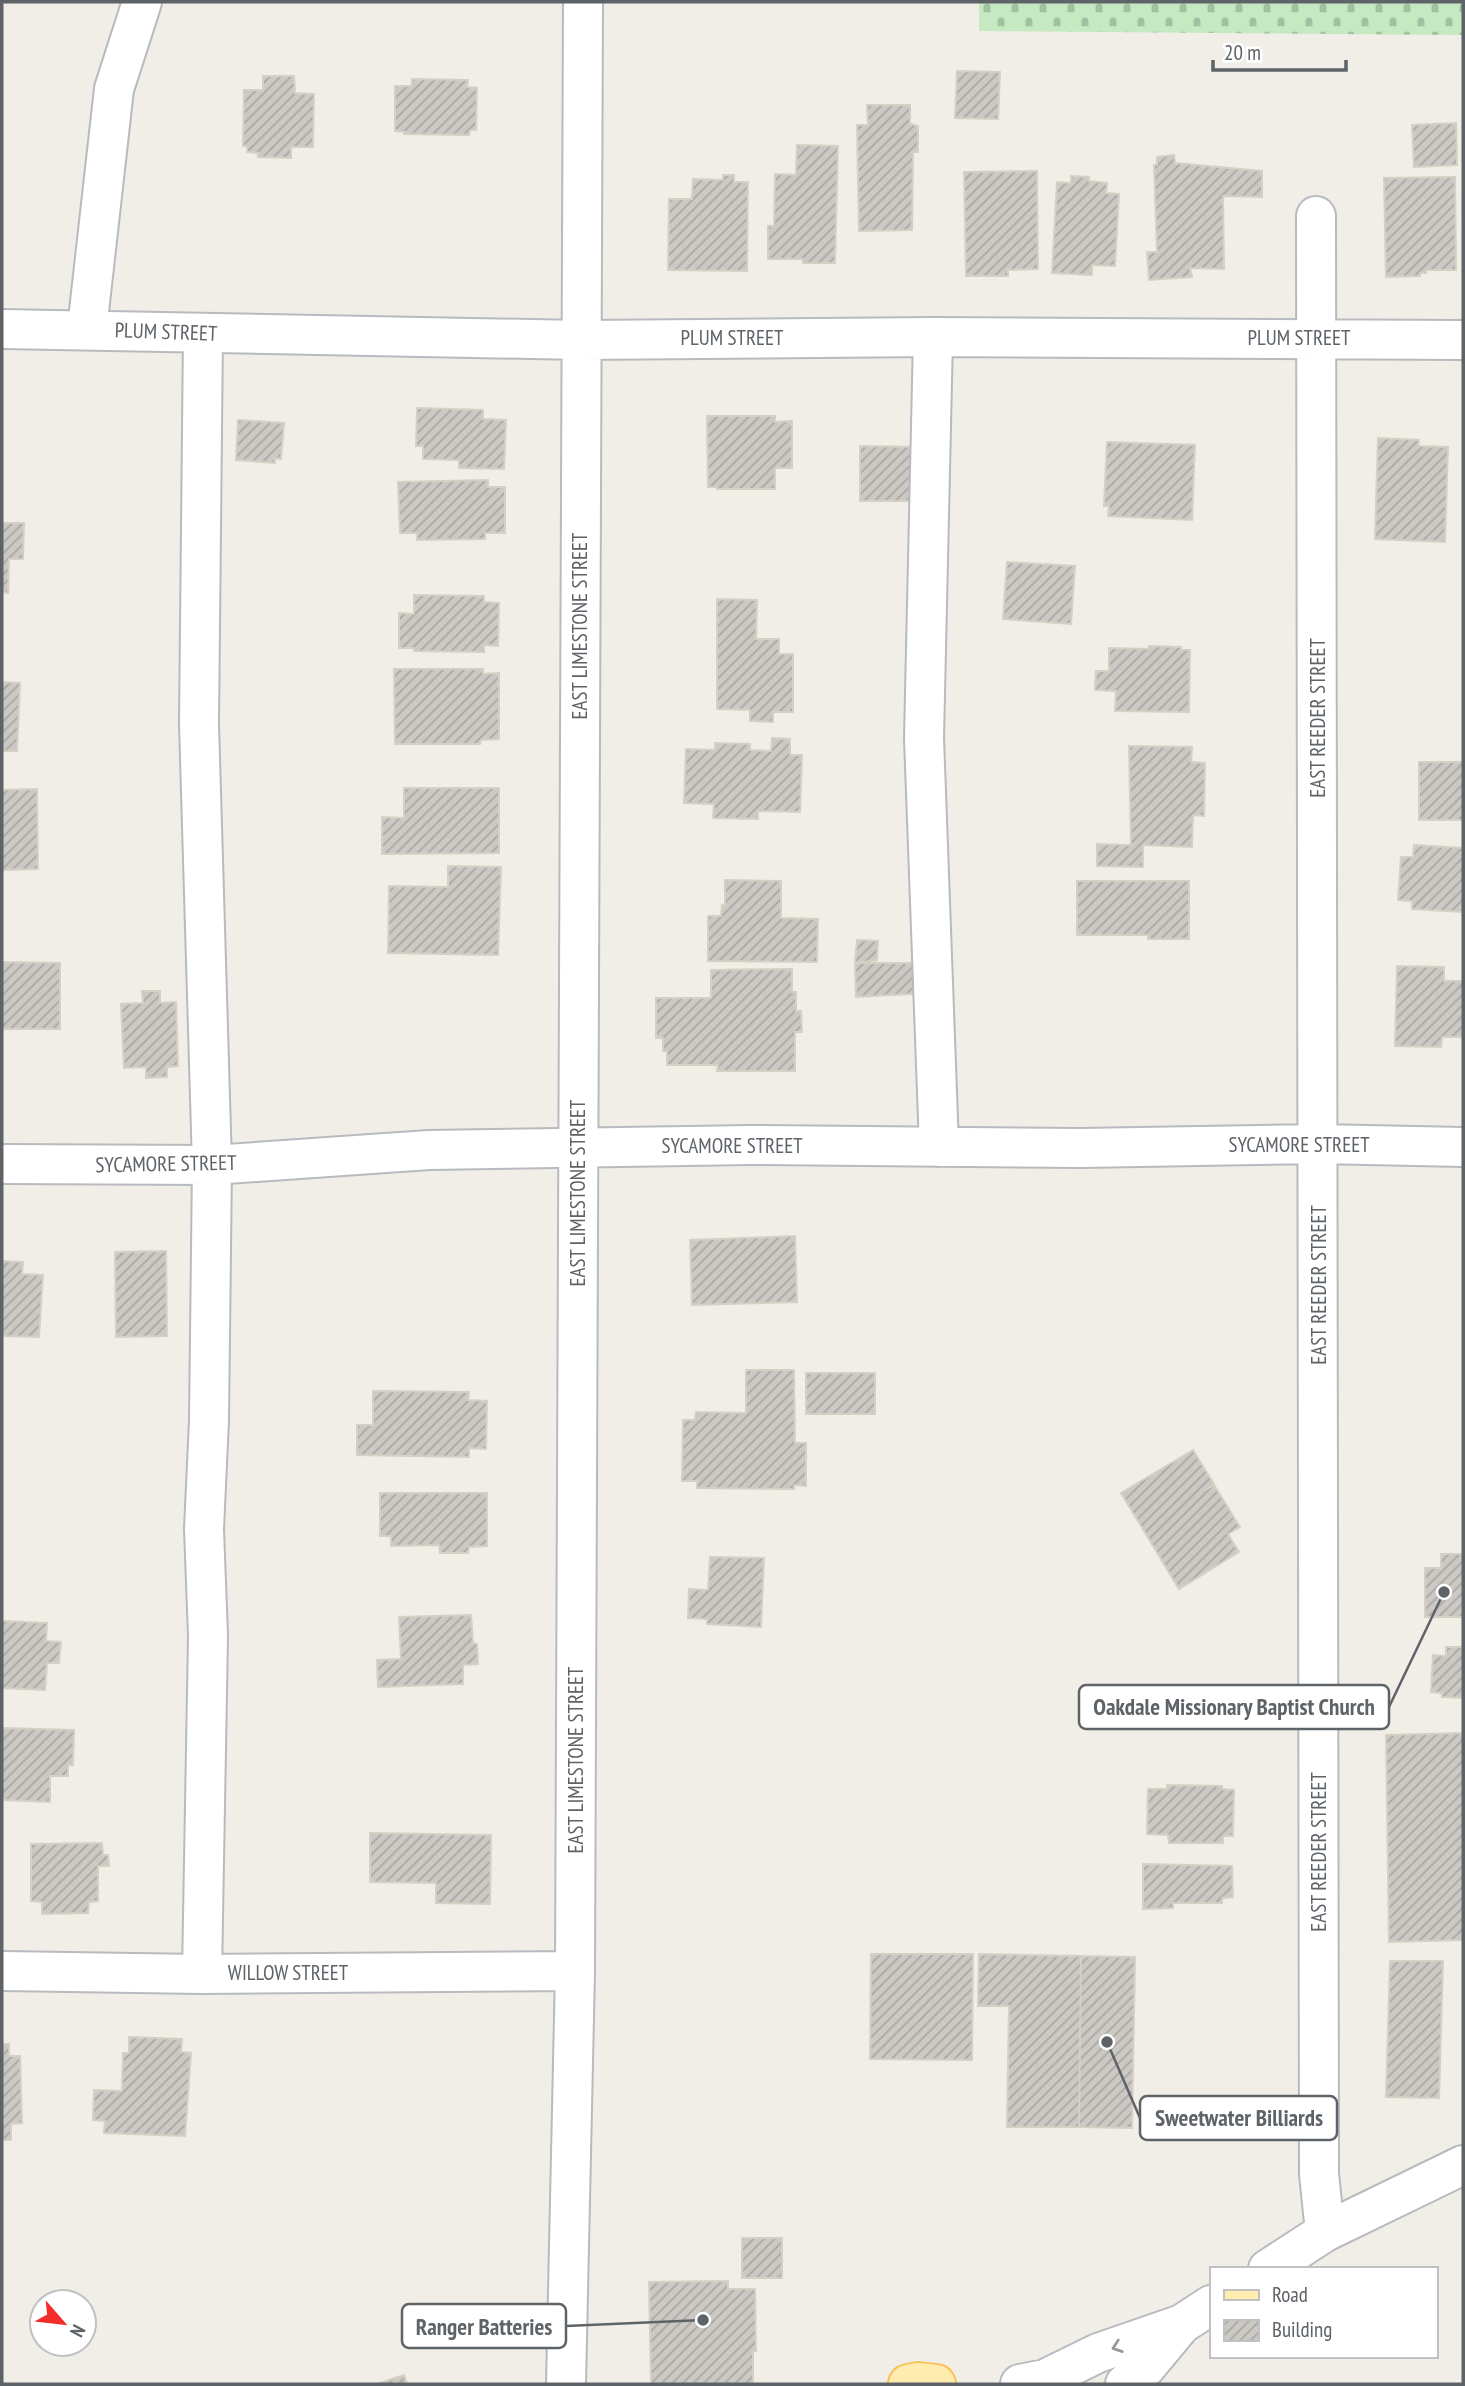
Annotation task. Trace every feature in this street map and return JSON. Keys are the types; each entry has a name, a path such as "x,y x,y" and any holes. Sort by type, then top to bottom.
{"main road":[{"path":"908,2384 936,2384"}],"street":[{"path":"87,329 114,89 142,2"},
{"name":"EAST LIMESTONE STREET","path":"566,2384 575,1971 583,2"},
{"name":"EAST REEDER STREET","path":"1316,216 1319,2174 1325,2232"},
{"name":"PLUM STREET","path":"2,329 581,340 933,337 1463,340"},
{"path":"202,1974 208,1636 205,1529 212,1165 199,724 203,333"},
{"path":"933,337 924,738 939,1147"},
{"name":"SYCAMORE STREET","path":"2,1164 212,1165 429,1150 751,1145 1081,1148 1319,1143 1463,1147"},
{"name":"WILLOW STREET","path":"2,1971 202,1974 575,1971"},
{"path":"1271,2267 1325,2232 1463,2165"},
{"path":"1144,2378 1196,2315"},
{"path":"1020,2384 1045,2379 1098,2353 1196,2315"}],"green space":[{"path":"979,2 1463,2 1463,35 979,31"}],"building":[{"path":"957,71 1000,72 998,119 955,118"},
{"path":"263,76 294,76 295,93 314,94 313,147 291,147 291,158 258,157 258,153 247,152 247,146 243,146 244,90 263,90"},
{"path":"412,79 468,80 467,87 477,88 476,130 470,130 469,135 404,134 405,132 395,131 395,86 412,86"},
{"path":"867,105 910,105 910,124 918,126 918,152 913,152 912,230 859,231 857,125 868,125"},
{"path":"1456,123 1457,165 1414,167 1412,125"},
{"path":"797,145 838,146 835,263 768,259 768,226 774,226 775,174 796,175"},
{"path":"1174,155 1175,163 1262,171 1262,197 1223,196 1224,269 1190,268 1192,277 1149,280 1147,252 1157,252 1154,165 1157,165 1157,157"},
{"path":"1037,171 1038,269 1008,270 1008,276 966,276 964,172"},
{"path":"723,175 734,175 734,182 748,182 747,271 668,270 669,199 692,199 693,179 723,180"},
{"path":"1071,176 1089,177 1089,181 1107,183 1106,193 1119,194 1115,266 1092,265 1092,275 1052,273 1057,182 1071,183"},
{"path":"1455,177 1456,270 1426,270 1426,273 1420,273 1420,276 1386,277 1384,178"},
{"path":"417,408 483,410 483,419 506,420 504,469 459,468 459,460 423,459 423,446 416,446"},
{"path":"707,416 775,416 775,422 792,421 792,468 775,468 775,489 708,487"},
{"path":"238,420 284,423 281,459 275,458 275,463 236,460"},
{"path":"1378,438 1419,440 1418,446 1448,447 1445,542 1375,539"},
{"path":"1107,442 1195,445 1192,520 1108,516 1109,506 1104,506"},
{"path":"860,446 918,447 917,501 860,501"},
{"path":"488,480 488,487 505,487 505,533 485,533 485,539 417,540 417,533 400,533 398,482"},
{"path":"2,523 24,523 23,559 9,559 8,593 2,592"},
{"path":"1007,562 1075,566 1071,624 1003,619"},
{"path":"414,595 484,596 484,602 499,603 498,646 484,645 484,652 414,651 414,648 399,648 399,613 414,614"},
{"path":"717,599 757,600 756,639 779,639 779,654 793,654 793,712 773,712 773,722 750,721 750,710 717,709"},
{"path":"1149,646 1181,647 1181,650 1190,650 1189,712 1115,711 1116,691 1095,690 1096,671 1109,671 1109,648 1148,649"},
{"path":"394,669 483,669 483,674 499,673 499,739 481,740 480,744 395,744"},
{"path":"2,682 20,683 17,751 2,751"},
{"path":"772,738 790,739 790,755 802,755 800,812 758,811 758,819 713,818 714,804 684,803 686,749 715,750 715,743 750,744 750,750 771,751"},
{"path":"1129,746 1192,747 1191,762 1205,763 1204,816 1193,815 1192,847 1143,845 1143,867 1097,866 1097,844 1131,845"},
{"path":"1419,762 1463,762 1463,820 1419,820"},
{"path":"404,788 499,788 499,853 382,854 382,817 404,818"},
{"path":"37,789 38,869 2,870 2,790"},
{"path":"1414,845 1463,848 1463,912 1412,909 1412,901 1398,900 1401,857 1413,857"},
{"path":"448,866 501,867 498,955 388,953 389,886 448,887"},
{"path":"725,880 781,881 781,918 818,919 817,962 708,961 708,916 721,916 722,905 725,906"},
{"path":"1077,881 1189,881 1189,939 1148,939 1148,935 1077,935"},
{"path":"857,940 878,941 877,960 855,963"},
{"path":"2,962 60,963 60,1029 2,1029"},
{"path":"855,963 925,963 927,993 856,997"},
{"path":"1397,966 1444,967 1444,981 1463,981 1463,1037 1442,1037 1441,1047 1395,1046"},
{"path":"792,969 792,992 796,992 796,1011 801,1011 802,1032 795,1032 795,1071 717,1071 718,1065 667,1065 663,1038 656,1038 656,998 711,998 711,970"},
{"path":"142,991 160,991 160,1003 176,1002 178,1066 167,1067 167,1077 146,1078 146,1067 124,1068 121,1004 143,1003"},
{"path":"795,1236 797,1302 692,1305 690,1240"},
{"path":"166,1251 167,1336 116,1337 115,1252"},
{"path":"2,1261 23,1262 22,1274 43,1275 39,1337 2,1336"},
{"path":"746,1370 794,1370 795,1443 806,1443 806,1486 794,1485 794,1489 697,1488 697,1481 682,1481 683,1420 695,1420 696,1412 746,1413"},
{"path":"806,1373 875,1373 875,1414 806,1414"},
{"path":"373,1391 469,1392 468,1400 487,1401 486,1449 469,1448 469,1457 357,1455 357,1425 373,1425"},
{"path":"1193,1450 1214,1484 1206,1490 1214,1485 1240,1527 1228,1534 1239,1552 1179,1589 1121,1493"},
{"path":"380,1493 487,1493 487,1546 469,1547 468,1553 440,1553 439,1545 391,1546 391,1536 380,1536"},
{"path":"1441,1554 1463,1554 1463,1617 1425,1617 1425,1568 1441,1568"},
{"path":"710,1557 764,1558 761,1627 707,1624 707,1619 688,1618 689,1589 708,1590"},
{"path":"471,1615 478,1664 463,1665 463,1684 378,1687 377,1660 401,1659 399,1617"},
{"path":"2,1621 47,1623 46,1641 61,1642 59,1663 47,1663 45,1690 2,1688"},
{"path":"1446,1647 1463,1647 1463,1698 1442,1697 1442,1693 1431,1692 1433,1655 1446,1656"},
{"path":"2,1728 74,1730 73,1765 68,1765 68,1776 50,1776 50,1802 2,1800"},
{"path":"1463,1733 1463,1940 1389,1942 1386,1735"},
{"path":"1167,1785 1222,1786 1222,1789 1234,1790 1233,1836 1223,1836 1223,1843 1169,1843 1168,1835 1147,1834 1148,1789 1167,1789"},
{"path":"370,1833 491,1835 490,1904 436,1903 436,1883 370,1882"},
{"path":"102,1843 103,1855 108,1855 109,1866 98,1866 98,1901 89,1902 88,1913 42,1914 42,1902 31,1901 31,1844"},
{"path":"1143,1864 1232,1866 1233,1897 1222,1898 1222,1903 1173,1903 1173,1908 1143,1909"},
{"path":"871,1954 973,1954 972,2060 870,2059"},
{"path":"979,1954 1081,1956 1079,2127 1007,2127 1009,2006 978,2006"},
{"path":"1081,1956 1135,1957 1132,2128 1079,2127"},
{"path":"1390,1961 1443,1961 1439,2098 1386,2097"},
{"path":"129,2037 182,2039 181,2052 191,2053 185,2136 104,2133 105,2121 93,2120 94,2090 122,2091 123,2053 129,2053"},
{"path":"2,2044 9,2044 9,2056 20,2056 22,2123 11,2124 11,2140 2,2140"},
{"path":"742,2238 782,2238 782,2278 742,2278"},
{"path":"728,2281 728,2289 755,2289 756,2351 753,2351 753,2384 651,2384 649,2282"},
{"path":"404,2375 407,2384 377,2384"}],"place":[{"name":"Oakdale Missionary Baptist Church","path":"1444,1592"},
{"name":"Sweetwater Billiards","path":"1107,2042"},
{"name":"Ranger Batteries","path":"703,2320"}]}
